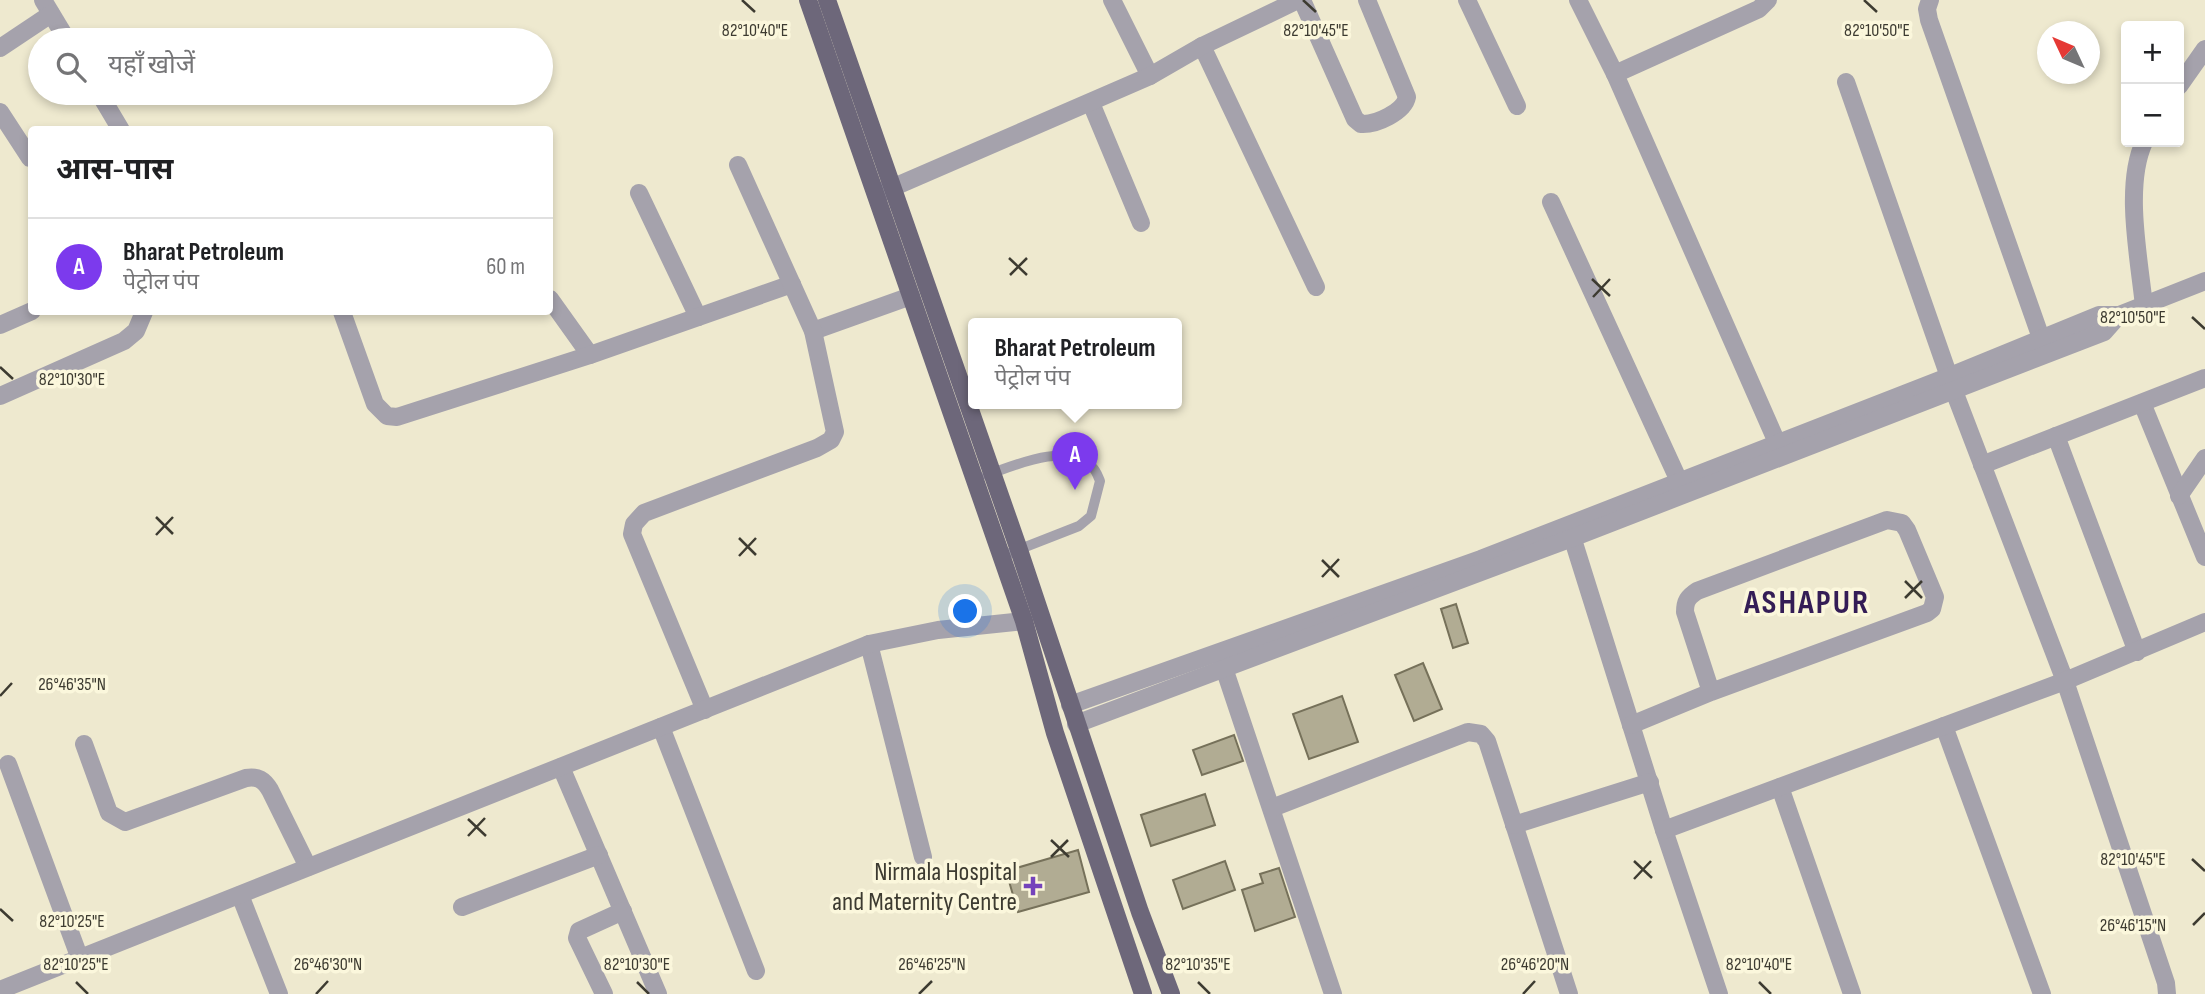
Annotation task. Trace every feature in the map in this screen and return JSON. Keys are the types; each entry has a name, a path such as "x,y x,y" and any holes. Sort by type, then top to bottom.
{"main road":[{"path":"808,0 992,474 1140,912 1171,994"},
{"path":"827,0 884,191 911,296 1024,621 1055,733 1143,994"}],"street":[{"path":"1112,0 1150,76"},
{"path":"884,191 1150,76 1202,46 1300,0 1355,119 1368,125 1401,109 1406,104 1407,97 1367,0"},
{"path":"1467,0 1517,106"},
{"path":"1578,0 1615,74 1781,451"},
{"path":"1615,74 1759,9 1768,0"},
{"path":"1930,0 1927,9 1929,20 2041,338"},
{"path":"0,48 47,7 60,28"},
{"path":"1202,46 1316,287"},
{"path":"2180,84 2205,49"},
{"path":"1846,82 1951,384 2066,681 2166,983 2167,994"},
{"path":"1091,103 1141,223"},
{"path":"106,105 119,126"},
{"path":"0,112 28,155"},
{"path":"2142,147 2137,157 2134,193 2144,306"},
{"path":"705,710 632,534 634,524 645,513 817,448 831,440 835,432 813,331 738,165"},
{"path":"639,193 698,317"},
{"path":"1551,202 1679,481"},
{"path":"1951,384 2041,338 2099,315 2119,315 2205,281"},
{"path":"343,315 375,404 380,412 387,416 397,416 590,355 792,284"},
{"path":"813,331 911,296"},
{"path":"553,303 590,355"},
{"path":"0,325 28,313"},
{"path":"0,396 124,341 136,331 144,315"},
{"path":"1076,724 1221,660 1570,531 1951,384 2104,332 2119,315"},
{"path":"1982,465 2205,378"},
{"path":"2142,403 2205,557"},
{"path":"2056,436 2137,652"},
{"path":"1570,531 1679,481 1781,451"},
{"path":"2179,496 2205,458"},
{"path":"1631,725 1711,692 1927,613 1932,609 1935,597 1902,523 1887,520 1689,596 1685,603 1685,612 1711,692"},
{"path":"1570,531 1664,830 1719,994"},
{"path":"0,989 869,644 938,630 1024,621"},
{"path":"1664,830 2066,681 2205,622"},
{"path":"869,644 923,857"},
{"path":"1070,705 1221,660"},
{"path":"1221,660 1333,994"},
{"path":"1944,726 2042,994"},
{"path":"661,727 756,971"},
{"path":"1272,808 1468,732 1482,734 1569,994"},
{"path":"84,744 109,813 125,822 246,778 259,779 270,790 308,867"},
{"path":"8,764 80,959"},
{"path":"561,767 658,994"},
{"path":"1514,825 1650,782"},
{"path":"1780,787 1852,994"},
{"path":"462,906 599,855"},
{"path":"240,895 279,994"},
{"path":"604,994 577,938 579,931 586,926 623,911"}],"lane":[{"path":"975,480 1046,456 1056,456 1076,457 1093,467 1100,481 1091,516 1079,526 1002,556"}],"building":[{"path":"1456,604 1468,643 1453,648 1441,609"},
{"path":"1423,663 1442,709 1414,721 1395,675"},
{"path":"1342,696 1358,742 1309,759 1293,714"},
{"path":"1234,735 1243,761 1202,775 1193,750"},
{"path":"1205,794 1215,825 1151,846 1141,815"},
{"path":"1078,850 1089,892 1018,912 1006,871"},
{"path":"1225,861 1235,890 1183,909 1173,880"},
{"path":"1279,868 1295,917 1255,931 1242,890 1263,883 1260,874"}],"place":[{"name":"Bharat Petroleum","path":"1075,490"},
{"name":"Nirmala Hospital and Maternity Centre","path":"1033,886"}],"district":[{"name":"ASHAPUR","path":"1807,601"}]}
